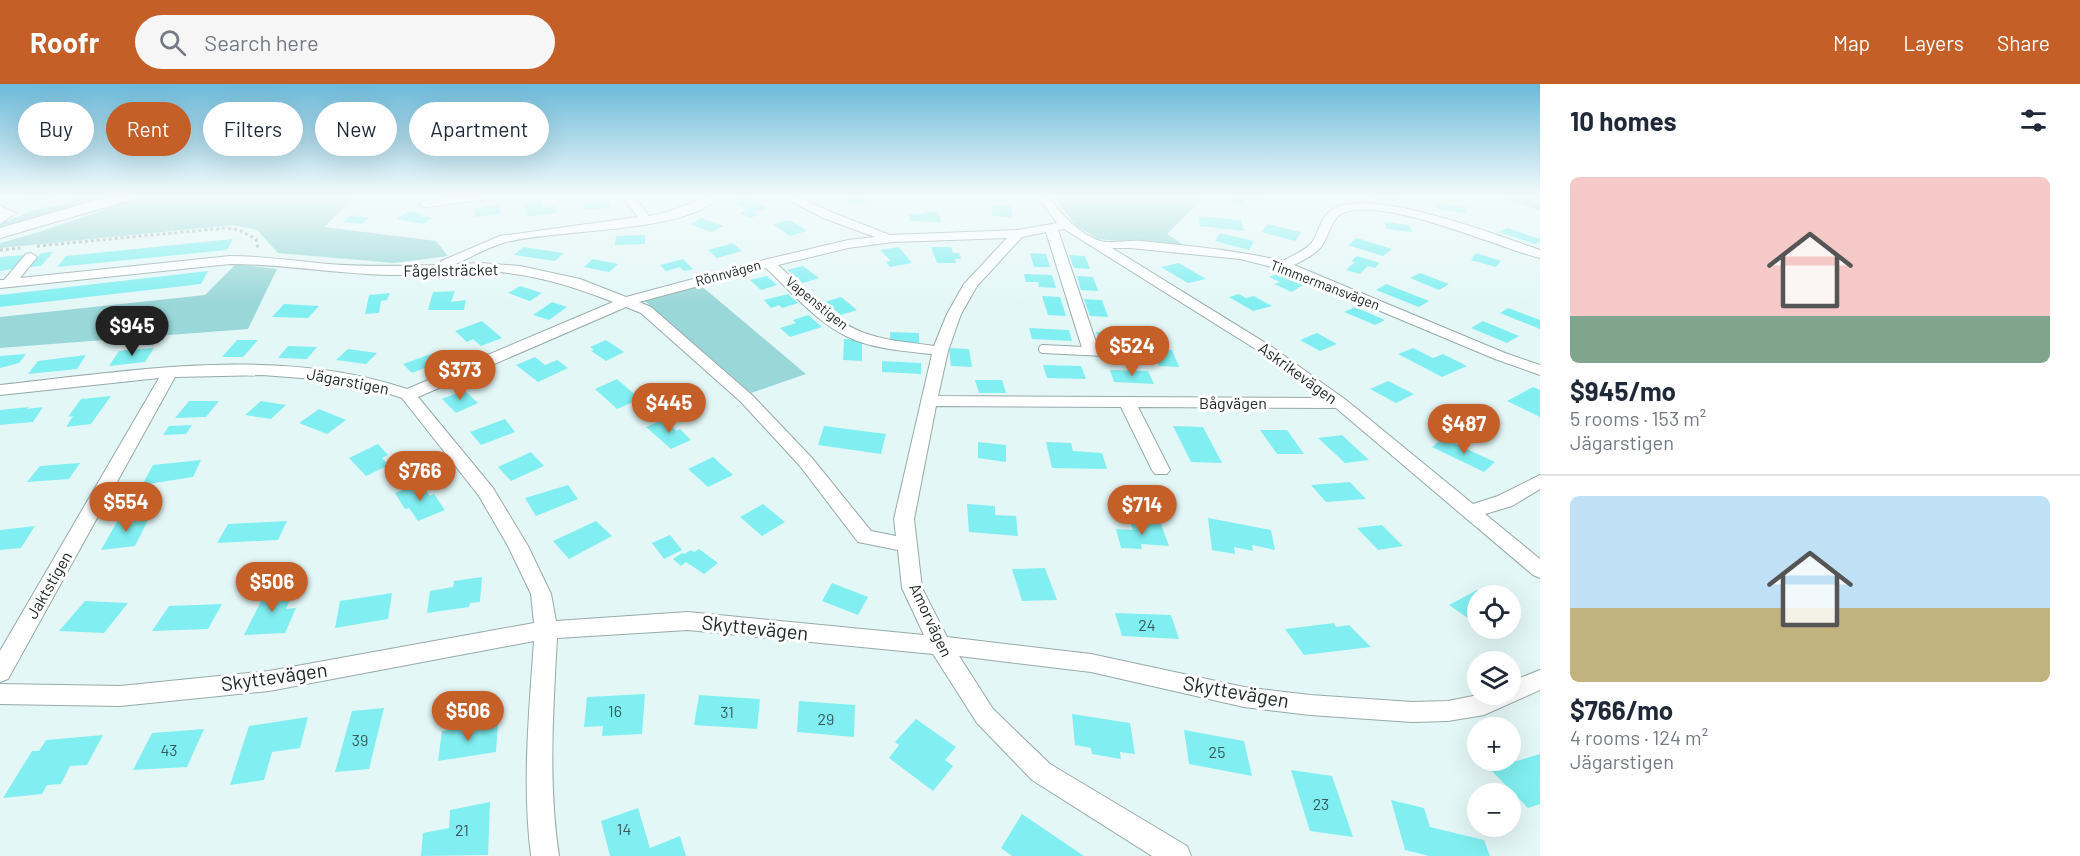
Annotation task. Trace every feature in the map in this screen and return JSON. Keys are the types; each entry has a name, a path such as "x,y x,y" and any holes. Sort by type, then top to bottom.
{"street":[{"path":"438,267 500,240 562,232"},
{"path":"876,232 893,238"},
{"name":"Rönnvägen","path":"408,395 625,302 768,263 848,244 893,238 1028,232"},
{"path":"1061,232 1091,351"},
{"name":"Askrikevägen","path":"1072,232 1099,245 1267,350 1340,404 1472,511 1540,570"},
{"path":"1285,266 1294,257 1315,245 1322,232"},
{"path":"1472,232 1540,254"},
{"name":"Amorvägen","path":"1018,234 971,284 954,314 940,351 904,519 912,588 941,647 985,716 1041,772 1177,856"},
{"name":"Timmermansvägen","path":"1099,245 1130,244 1240,255 1285,266 1500,356 1540,370"},
{"path":"4,283 29,250"},
{"name":"Fågelsträcket","path":"4,283 230,260 260,260 328,268 390,271 438,267 481,267 520,270 575,282 646,310 747,399 806,462 865,537 907,545"},
{"name":"Vapenstigen","path":"768,263 842,328 868,338 940,351"},
{"name":"Jägarstigen","path":"0,390 170,372 262,370 297,371 356,380 408,395 492,501 518,546 541,594 546,630 538,756 539,812 545,856"},
{"name":"Jaktstigen","path":"0,672 170,372"},
{"name":"Bågvägen","path":"930,401 1340,404"},
{"path":"1127,402 1161,470"},
{"path":"1472,511 1505,501 1540,481"},
{"name":"Skyttevägen","path":"0,694 120,696 269,681 546,630 688,621 1091,663 1244,697 1310,705 1412,712 1448,711 1484,705"},
{"name":"Skyttevägen","path":"1521,689 1540,680"}],"lane":[{"path":"1043,349 1148,354"}],"path":[{"path":"0,250 29,250 190,232"},
{"path":"243,232 256,239 260,260"}],"shaded area":[{"path":"162,232 0,248 0,243 37,233"},
{"path":"259,232 364,232 436,241 448,256 394,263 278,253"},
{"path":"1086,232 1169,232 1167,234 1190,249 1098,239"},
{"path":"236,264 277,269 248,329 0,348 0,317 205,295"},
{"path":"699,284 806,374 751,393 645,301"}],"building":[{"path":"784,232 804,232 790,236"},
{"path":"1261,232 1301,232 1295,241"},
{"path":"1499,232 1519,232 1540,239 1535,244"},
{"path":"1220,233 1254,241 1249,250 1215,241"},
{"path":"645,235 645,244 615,245 616,236"},
{"path":"1357,238 1392,249 1383,256 1348,245"},
{"path":"233,239 227,250 57,267 66,256"},
{"path":"733,243 742,251 717,258 708,250"},
{"path":"523,247 564,253 555,261 514,255"},
{"path":"899,247 912,263 890,267 886,262 891,261 880,250"},
{"path":"931,247 951,247 953,253 959,253 961,259 955,259 956,263 937,263"},
{"path":"53,252 41,266 29,267 41,253"},
{"path":"1030,253 1046,254 1050,267 1034,267"},
{"path":"1476,253 1501,261 1496,267 1471,260"},
{"path":"25,255 12,269 0,271 0,257"},
{"path":"1069,255 1085,256 1090,269 1074,268"},
{"path":"1357,256 1380,263 1375,268 1368,266 1360,274 1346,270 1355,262 1351,261"},
{"path":"593,259 618,264 609,272 584,267"},
{"path":"683,259 693,269 684,271 680,267 666,271 660,265"},
{"path":"1179,263 1206,279 1188,283 1161,267"},
{"path":"803,266 819,278 803,283 787,270"},
{"path":"208,271 201,284 0,307 0,295"},
{"path":"1279,273 1303,285 1292,292 1274,284 1280,282 1269,277"},
{"path":"1420,273 1449,284 1439,290 1410,278"},
{"path":"1024,274 1052,275 1056,288 1039,287 1038,282 1026,282"},
{"path":"767,276 777,285 761,290 750,280"},
{"path":"1077,276 1093,277 1098,291 1081,290"},
{"path":"1386,284 1429,301 1419,307 1376,290"},
{"path":"520,286 542,293 530,301 508,293"},
{"path":"455,291 451,302 466,300 464,310 428,310 433,292"},
{"path":"390,293 387,300 381,301 379,313 365,314 369,295"},
{"path":"788,294 798,303 782,308 779,305 771,308 764,300"},
{"path":"1239,294 1246,298 1254,296 1272,306 1253,311 1229,297"},
{"path":"1042,296 1060,297 1066,316 1048,315"},
{"path":"841,297 857,310 841,315 825,302"},
{"path":"1084,299 1102,300 1108,317 1090,316"},
{"path":"552,302 567,307 549,320 533,315"},
{"path":"284,304 319,306 308,318 272,317"},
{"path":"1355,307 1385,320 1375,325 1344,312"},
{"path":"1508,308 1540,320 1540,329 1500,313"},
{"path":"808,315 822,327 790,337 780,328 796,323 793,320"},
{"path":"482,321 502,338 481,346 473,339 467,342 455,331"},
{"path":"1483,321 1519,336 1507,343 1471,328"},
{"path":"1029,328 1069,330 1072,341 1032,339"},
{"path":"890,332 919,333 919,343 890,341"},
{"path":"1096,332 1137,334 1141,344 1100,342"},
{"path":"1317,333 1337,344 1320,351 1300,340"},
{"path":"844,339 862,340 862,361 843,360"},
{"path":"237,340 258,340 243,357 222,357"},
{"path":"606,340 624,352 606,361 591,351 594,350 590,347"},
{"path":"288,346 317,347 307,359 278,358"},
{"path":"154,348 145,362 109,366 119,351"},
{"path":"949,348 969,349 972,367 951,366"},
{"path":"1413,348 1433,358 1443,354 1467,366 1442,377 1398,354"},
{"path":"348,349 377,353 366,364 336,360"},
{"path":"1153,349 1172,350 1179,367 1159,366"},
{"path":"442,350 451,358 412,373 403,364"},
{"path":"26,354 19,363 0,368 0,356"},
{"path":"86,355 77,369 28,374 38,361"},
{"path":"535,357 545,365 557,360 568,368 538,382 516,365"},
{"path":"882,361 921,363 921,374 882,372"},
{"path":"1043,365 1081,366 1086,379 1047,378"},
{"path":"1110,370 1148,371 1154,384 1114,382"},
{"path":"617,379 640,399 617,409 595,389"},
{"path":"975,380 1002,380 1006,393 979,393"},
{"path":"1388,381 1414,394 1396,403 1370,389"},
{"path":"1533,387 1540,390 1540,417 1507,401"},
{"path":"464,390 478,403 456,413 442,399"},
{"path":"111,396 91,424 66,427 73,416 68,417 81,399"},
{"path":"189,401 219,401 206,417 175,418"},
{"path":"261,401 286,405 271,419 245,415"},
{"path":"29,407 27,409 43,407 33,422 0,425 0,410"},
{"path":"319,409 346,420 327,434 299,423"},
{"path":"1452,412 1492,434 1477,442 1437,419"},
{"path":"505,419 515,432 481,445 470,432"},
{"path":"665,419 676,431 680,429 691,440 671,449 646,427"},
{"path":"192,425 186,434 163,435 169,426"},
{"path":"824,426 886,434 881,454 818,445"},
{"path":"1173,426 1203,427 1222,463 1191,462"},
{"path":"1260,430 1287,430 1304,454 1277,454"},
{"path":"1342,435 1369,460 1345,463 1318,438"},
{"path":"1443,438 1495,462 1484,472 1432,447"},
{"path":"978,442 1006,445 1006,462 978,458"},
{"path":"1046,442 1071,443 1073,451 1102,453 1107,469 1052,468"},
{"path":"378,444 388,455 382,458 389,465 366,476 349,458"},
{"path":"531,452 544,466 511,481 498,467"},
{"path":"713,457 733,475 708,487 688,469"},
{"path":"201,460 193,477 142,485 153,465"},
{"path":"80,463 69,479 27,482 40,466"},
{"path":"1350,482 1366,499 1326,502 1311,485"},
{"path":"420,483 430,496 434,494 445,510 418,521 409,508 405,509 395,493"},
{"path":"568,485 578,499 536,516 525,498"},
{"path":"763,504 785,522 762,536 740,517"},
{"path":"967,504 995,506 995,515 1016,516 1018,536 969,532"},
{"path":"150,516 135,546 101,550 118,520"},
{"path":"1208,518 1271,530 1275,550 1252,545 1253,551 1234,547 1235,554 1212,550"},
{"path":"287,521 278,540 217,543 228,524"},
{"path":"596,521 612,536 569,559 553,541"},
{"path":"1130,522 1161,524 1169,546 1141,544 1142,549 1121,548 1116,529 1133,530"},
{"path":"1382,525 1403,546 1378,550 1357,528"},
{"path":"35,526 21,548 0,550 0,530"},
{"path":"670,535 682,550 664,559 652,543"},
{"path":"699,549 718,563 704,574 686,562 681,566 673,559 682,553"},
{"path":"1045,568 1057,600 1022,601 1012,569"},
{"path":"482,577 480,602 470,603 469,607 427,613 430,591 453,587 454,581"},
{"path":"832,583 868,597 858,615 822,601"},
{"path":"295,588 286,609 296,608 285,633 244,635 267,589"},
{"path":"392,593 388,619 335,628 340,601"},
{"path":"1467,595 1467,617 1449,605"},
{"path":"85,601 128,603 104,633 59,631"},
{"path":"222,604 208,629 152,631 169,606"},
{"path":"1115,613 1171,615 1179,639 1122,636"},
{"path":"1334,623 1336,627 1349,625 1371,647 1304,655 1285,629"},
{"path":"645,694 642,734 602,736 603,726 584,727 587,697"},
{"path":"699,695 760,699 757,729 694,725"},
{"path":"799,701 855,705 854,737 797,732"},
{"path":"384,708 369,769 335,772 352,711"},
{"path":"1072,714 1130,723 1135,754 1120,752 1121,759 1092,754 1091,748 1075,745"},
{"path":"308,717 300,748 272,752 264,780 230,785 249,726"},
{"path":"916,719 956,747 945,760 953,766 933,791 889,758 899,745 895,742"},
{"path":"498,723 496,752 438,761 442,731"},
{"path":"204,729 187,767 133,770 152,733"},
{"path":"1184,730 1244,741 1252,776 1189,764"},
{"path":"103,735 87,765 70,766 61,784 47,785 42,794 3,798 32,751 39,751 46,740"},
{"path":"1540,754 1540,804 1528,808 1521,801 1521,783 1504,783 1492,771 1521,771 1521,760"},
{"path":"1291,770 1332,776 1353,837 1310,831"},
{"path":"1391,800 1424,808 1430,827 1484,840 1490,856 1429,856 1405,850"},
{"path":"490,802 488,855 421,856 423,833 449,828 450,810"},
{"path":"638,808 650,848 680,836 686,856 610,856 601,821"},
{"path":"1022,814 1084,856 1012,856 1001,848"}]}
